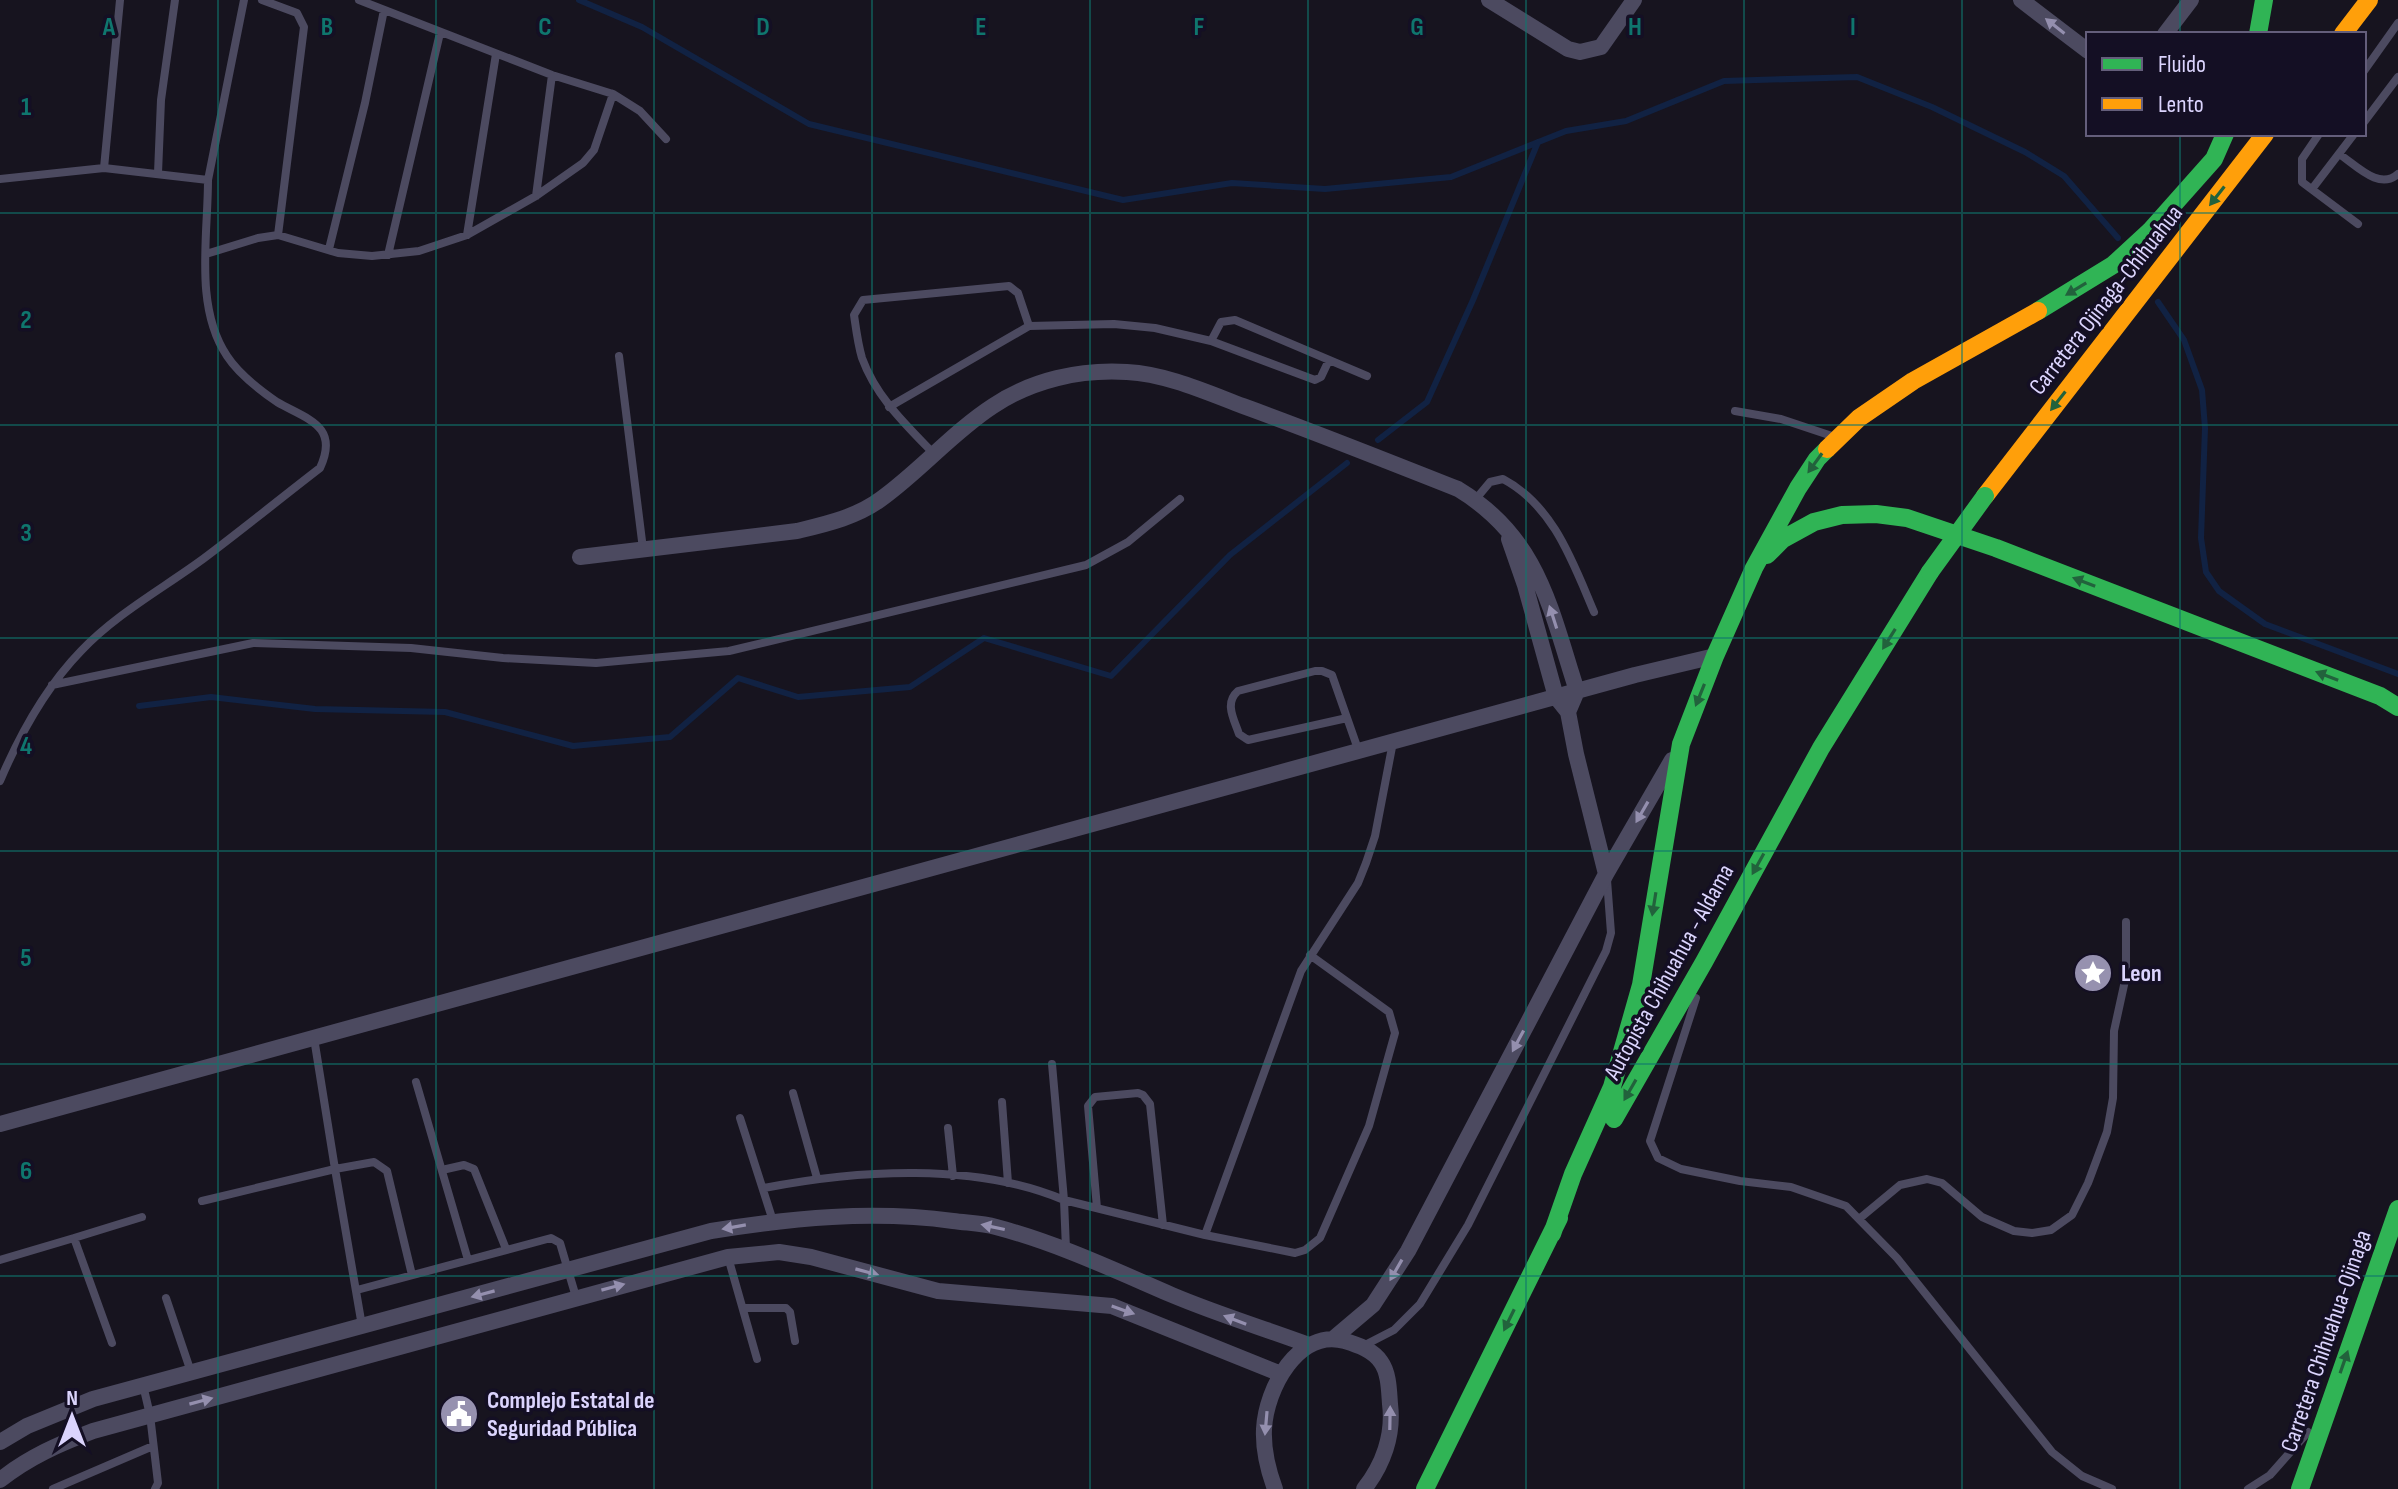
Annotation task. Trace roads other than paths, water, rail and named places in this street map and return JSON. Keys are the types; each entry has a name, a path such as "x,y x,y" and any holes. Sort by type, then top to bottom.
{"highway":[{"path":"2258,32 2264,0"},
{"path":"2345,32 2369,0"},
{"path":"1552,1234 1573,1174 1612,1087 1641,985 1681,744 1754,568 1798,488 1817,459 1859,418 1913,381 2029,317 2113,265 2150,231 2214,159 2224,136"},
{"name":"Carretera Ojinaga-Chihuahua","path":"1985,496 2263,136"},
{"name":"Autopista Chihuahua - Aldama","path":"1425,1489 1580,1178 1704,962 1821,748 1930,572 1985,496"},
{"path":"1754,568 1783,539 1814,522 1842,515 1876,514 1907,518 2055,571 2380,696 2398,707"},
{"name":"Carretera Chihuahua-Ojinaga","path":"2300,1489 2398,1209"}],"street":[{"path":"1489,0 1568,49 1590,52 1601,47 1634,0"},
{"path":"2021,0 2086,49"},
{"path":"2167,32 2191,0"},
{"path":"580,557 797,531 858,513 880,500 993,406 1034,385 1061,377 1129,372 1187,385 1299,426 1458,489 1475,500 1505,526 1526,552 1539,577 1577,691 1568,712"},
{"path":"1505,526 1556,697 1568,712 1606,874"},
{"path":"0,1124 697,931 1715,656"},
{"path":"1275,1489 1267,1469 1264,1429 1269,1402 1281,1374 1309,1345 1334,1338 1373,1305 1408,1251 1606,874 1681,744"},
{"path":"0,1442 59,1412 143,1385 711,1231 773,1221 866,1214 934,1218 993,1226 1066,1249 1189,1302 1309,1345"},
{"path":"0,1480 46,1449 93,1431 728,1257 779,1252 811,1257 938,1291 1112,1306 1281,1374"},
{"path":"1334,1338 1363,1346 1382,1362 1388,1383 1391,1412 1389,1438 1383,1459 1364,1489"}],"lane":[{"path":"104,168 120,0"},
{"path":"158,173 161,100 175,0"},
{"path":"0,781 28,723 52,685 81,651 111,623 203,559 320,468 325,458 323,434 315,421 276,401 228,358 216,334 209,309 206,254 208,180 244,0"},
{"path":"262,0 297,13 304,27 278,235"},
{"path":"359,0 552,75 613,94 640,111 666,139"},
{"path":"329,249 384,10"},
{"path":"2366,68 2398,23"},
{"path":"388,255 440,33"},
{"path":"467,235 496,54"},
{"path":"536,196 552,75"},
{"path":"2366,119 2398,77"},
{"path":"206,254 278,235 356,256 388,255 419,251 467,235 564,178 594,150 613,94"},
{"path":"2318,136 2302,159 2302,182 2358,224"},
{"path":"2312,189 2352,136"},
{"path":"2339,154 2378,180 2388,180 2398,174"},
{"path":"0,179 104,168 208,180"},
{"path":"934,455 889,407 869,374 861,356 854,315 863,300 1009,286 1018,293 1029,326"},
{"path":"1211,341 1221,322 1235,320 1367,376"},
{"path":"889,407 1029,326 1114,324 1155,328 1211,341 1315,380 1321,377 1329,360"},
{"path":"619,356 643,549"},
{"path":"1735,411 1781,419 1837,437"},
{"path":"1475,500 1490,482 1503,479 1537,507 1555,527 1594,612"},
{"path":"52,685 253,643 411,648 503,658 596,663 729,651 1086,565 1128,542 1180,499"},
{"path":"1347,718 1248,740 1239,734 1230,705 1238,691 1322,671 1332,675 1359,752"},
{"path":"1205,1235 1301,971 1362,873 1375,836 1394,741"},
{"path":"1363,1346 1394,1330 1420,1304 1468,1225 1606,951 1611,933 1606,874"},
{"path":"1859,1219 1900,1185 1927,1179 1942,1183 1982,1217 2014,1231 2032,1233 2051,1230 2072,1215 2107,1132 2113,1098 2114,1031 2126,976 2126,922"},
{"path":"764,1188 858,1174 953,1176 1037,1189 1064,1200 1163,1225 1295,1253 1315,1244 1320,1238 1369,1126 1393,1045 1393,1021 1389,1012 1310,955"},
{"path":"1704,962 1694,1010 1666,1085 1650,1141 1658,1158 1681,1169 1804,1190 1846,1206 1897,1258 2052,1452 2082,1476 2112,1489"},
{"path":"314,1038 362,1326"},
{"path":"1052,1064 1066,1249"},
{"path":"416,1082 468,1260"},
{"path":"793,1093 817,1178"},
{"path":"1097,1208 1088,1106 1095,1097 1138,1093 1150,1104 1163,1225"},
{"path":"1002,1102 1008,1183"},
{"path":"740,1118 773,1221"},
{"path":"948,1128 953,1176"},
{"path":"202,1201 374,1162 387,1171 412,1275"},
{"path":"442,1170 464,1165 474,1169 506,1249"},
{"path":"0,1260 142,1217"},
{"path":"74,1238 112,1343"},
{"path":"357,1290 545,1238 560,1243 576,1297"},
{"path":"728,1257 757,1359"},
{"path":"166,1298 191,1372"},
{"path":"744,1308 786,1308 790,1312 795,1341"},
{"path":"143,1385 158,1483 155,1489"},
{"path":"2248,1489 2270,1475 2288,1457 2329,1407"},
{"path":"53,1489 153,1446"}],"waterway":[{"path":"579,0 642,27 809,124 1123,200 1232,183 1325,189 1451,177 1566,131 1626,121 1724,81 1857,77 1932,107 2025,152 2064,176 2118,238"},
{"path":"1378,440 1427,402 1538,142"},
{"path":"2158,302 2184,340 2202,390 2205,428 2201,538 2206,572 2219,591 2265,624 2398,674"},
{"path":"139,706 211,697 315,709 445,712 573,746 670,737 738,678 798,697 910,687 984,638 1111,676 1230,555 1347,463"}],"place":[{"name":"Leon","path":"2093,973"},
{"name":"Complejo Estatal de Seguridad Pública","path":"459,1414"}]}
